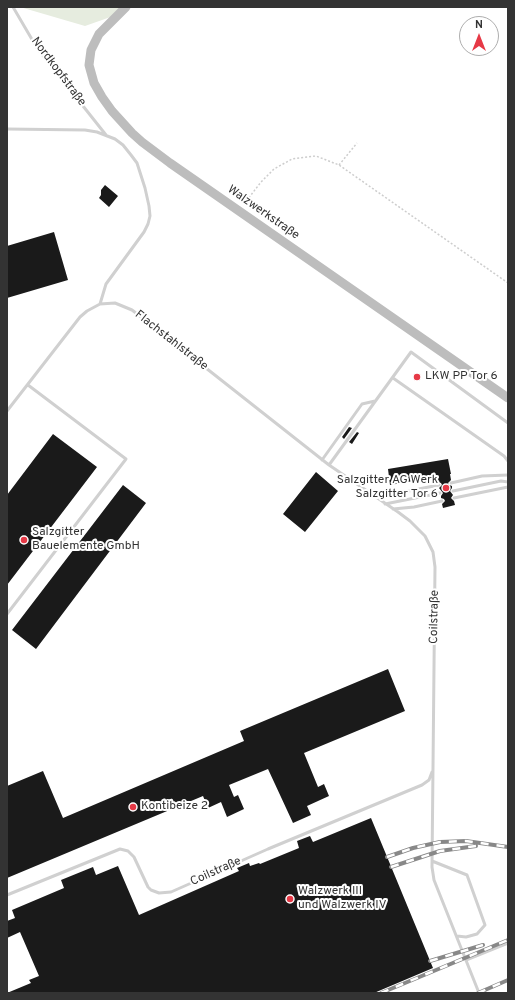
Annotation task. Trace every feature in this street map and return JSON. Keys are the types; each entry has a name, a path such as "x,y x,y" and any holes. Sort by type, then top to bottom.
{"street":[{"name":"Walzwerkstraße","path":"126,7 107,25 94,43 91,50 89,65 94,83 116,116 142,142 508,398"}],"lane":[{"name":"Nordkopfstraße","path":"13,7 38,48 106,135"},
{"name":"Nordkopfstraße","path":"7,129 85,130 106,135 123,145 137,163 145,188 150,216 144,232 106,284 100,304"},
{"name":"Flachstahlstraße","path":"100,304 115,303 132,310 322,460 372,495"},
{"path":"7,411 80,317 87,311 100,304"},
{"path":"329,465 411,352 508,423"},
{"path":"393,378 504,456 508,461"},
{"path":"7,614 126,459 28,385"},
{"path":"322,460 362,404 375,401"},
{"path":"451,483 482,476 508,475"},
{"path":"453,491 501,481 508,482"},
{"path":"372,495 393,494 439,485"},
{"path":"454,498 508,487"},
{"path":"385,504 440,493"},
{"name":"Coilstraße","path":"372,495 410,521 425,536 433,552 436,587 432,861 434,880 479,993"},
{"path":"393,509 414,507 442,501"},
{"name":"Coilstraße","path":"7,895 120,849 128,851 134,857 148,887 151,890 159,893 171,892 268,849 422,785 432,775 433,767"},
{"path":"432,861 467,874 485,925 477,934 466,937 457,936"},
{"path":"466,960 508,943"}],"path":[{"path":"339,165 357,143"},
{"path":"240,211 261,182 274,169 292,159 316,156 339,165 508,283"}],"shaded area":[{"path":"20,7 125,7 119,14 85,26"}],"building":[{"path":"105,185 118,196 109,207 99,198 101,195 101,190"},
{"path":"54,232 68,280 7,298 7,246"},
{"path":"349,427 352,428 344,439 342,437"},
{"path":"357,432 359,433 352,444 349,442"},
{"name":"Salzgitter Bauelemente GmbH","path":"53,434 97,467 7,585 7,495"},
{"path":"448,459 451,480 448,483 452,486 450,491 453,495 451,498 455,505 443,508 442,504 445,501 441,498 443,493 439,488 442,485 438,482 437,477 390,485 388,469"},
{"path":"316,472 338,491 305,532 283,514"},
{"path":"123,485 146,503 36,649 12,630"},
{"path":"388,669 405,711 304,753 318,787 324,784 329,796 307,806 311,815 293,823 268,769 229,785 234,797 238,795 244,809 227,817 221,802 208,808 203,796 7,878 7,786 43,771 63,818 244,741 240,731"},
{"name":"Walzwerk III und Walzwerk IV","path":"371,818 433,968 374,993 7,993 31,983 29,980 39,976 20,932 7,938 7,921 15,918 12,910 64,888 61,880 93,867 96,875 118,866 139,915 239,871 237,868 249,863 250,866 260,864 299,848 297,841 310,836 313,842"}],"railway":[{"path":"387,857 413,848 440,842 466,841 508,847"},
{"path":"391,867 440,851 476,846"},
{"path":"381,993 508,940"},
{"path":"430,961 483,945"},
{"path":"478,993 508,980"}],"place":[{"name":"LKW PP Tor 6","path":"417,377"},
{"name":"Salzgitter AG Werk Salzgitter Tor 6","path":"446,488"},
{"name":"Salzgitter Bauelemente GmbH","path":"24,540"},
{"name":"Kontibeize 2","path":"133,807"},
{"name":"Walzwerk III und Walzwerk IV","path":"290,899"}]}
